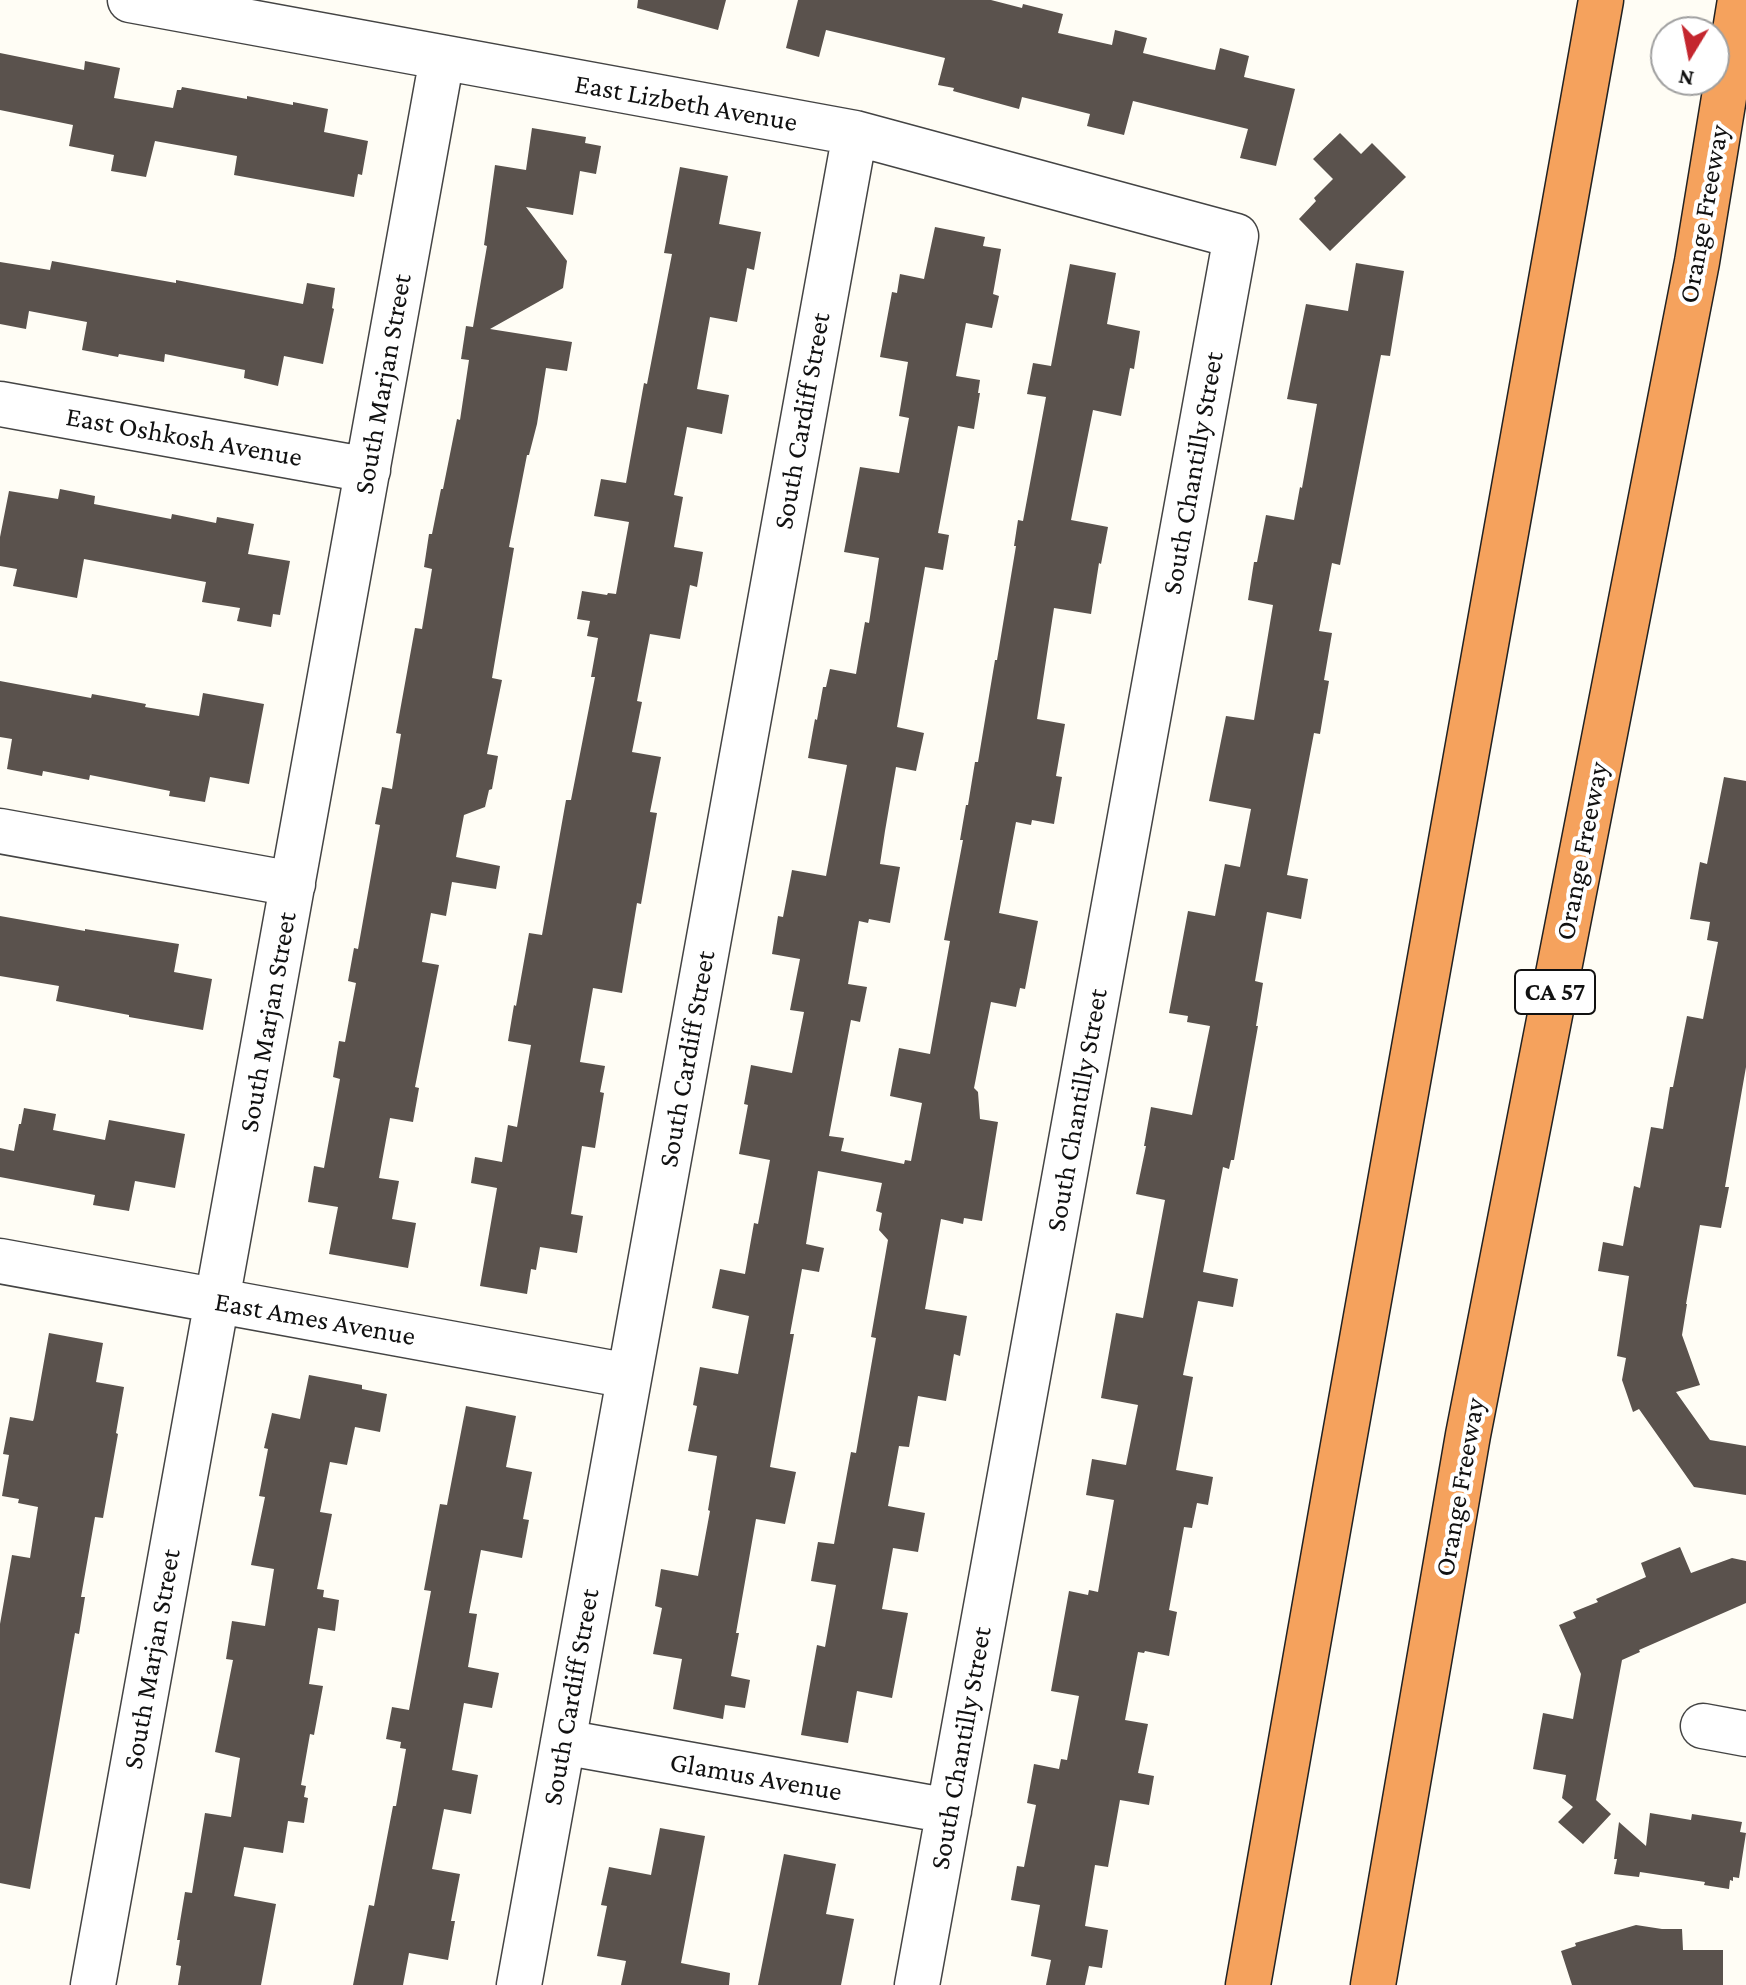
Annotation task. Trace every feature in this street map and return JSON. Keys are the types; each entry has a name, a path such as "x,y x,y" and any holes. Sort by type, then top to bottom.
{"highway":[{"path":"1248,1985 1601,0"},
{"name":"Orange Freeway","path":"1373,1985 1468,1435 1697,262 1740,0"}],"street":[{"name":"East Lizbeth Avenue","path":"130,0 855,133 1236,236"},
{"name":"South Marjan Street","path":"93,1985 442,58"},
{"name":"South Cardiff Street","path":"519,1985 855,133"},
{"name":"South Chantilly Street","path":"917,1985 1236,236"},
{"name":"East Oshkosh Avenue","path":"0,404 368,470"},
{"path":"0,831 293,884"},
{"name":"East Ames Avenue","path":"0,1261 629,1376"},
{"path":"1703,1726 1746,1734"},
{"name":"Glamus Avenue","path":"563,1742 949,1811"}],"building":[{"path":"638,0 726,0 718,30 637,8"},
{"path":"798,0 991,0 1063,14 1058,33 1112,45 1115,30 1147,38 1143,53 1209,69 1215,70 1220,48 1249,56 1244,77 1295,89 1276,166 1240,158 1248,129 1133,101 1124,135 1087,126 1090,114 1022,97 1019,109 938,85 945,58 826,30 819,57 786,48"},
{"path":"0,53 84,70 85,61 120,68 114,98 173,108 177,90 182,87 328,109 324,132 368,141 362,175 358,174 354,197 234,175 237,156 155,141 146,177 111,171 114,155 69,146 73,125 0,110"},
{"path":"532,128 586,137 585,143 601,146 596,174 580,171 573,215 526,207 567,261 563,288 490,329 572,342 567,371 546,368 537,424 527,455 509,547 514,548 492,678 502,680 487,754 498,756 492,789 489,790 485,807 464,815 456,857 500,866 496,889 452,882 446,916 431,913 422,962 439,965 415,1087 419,1088 413,1122 390,1118 379,1178 399,1181 392,1219 416,1223 408,1268 329,1254 338,1207 308,1202 314,1166 324,1168 340,1079 333,1077 339,1041 345,1042 356,983 348,981 354,948 358,949 380,825 375,824 382,787 392,789 401,734 396,733 415,628 422,629 432,569 424,567 429,534 432,534 443,489 457,419 460,420 469,360 461,359 466,326 473,327 487,246 484,245 495,165 526,170"},
{"path":"1340,133 1361,154 1372,143 1406,177 1330,251 1299,219 1333,179 1313,159"},
{"path":"680,167 728,176 719,224 761,232 754,270 747,268 737,322 710,317 697,389 729,395 722,434 687,427 674,495 683,497 674,547 703,552 697,587 690,585 680,639 650,634 637,701 642,702 632,752 661,757 650,812 657,813 641,904 637,903 622,993 593,988 580,1062 605,1066 600,1092 604,1093 595,1148 582,1146 571,1214 583,1216 577,1253 540,1247 536,1270 531,1269 527,1294 480,1286 497,1188 471,1183 475,1157 502,1162 508,1125 517,1127 531,1045 508,1041 514,1005 529,933 542,935 566,800 571,800 595,677 591,677 598,638 587,636 590,621 577,619 582,591 616,594 629,522 594,516 601,479 626,483 672,254 664,253"},
{"path":"935,227 985,237 983,246 1001,249 993,294 999,296 992,328 966,323 956,376 980,380 980,393 974,429 958,426 938,533 949,535 943,570 925,567 897,727 924,733 916,771 896,767 880,864 900,867 890,923 869,919 868,923 859,921 848,984 867,987 860,1022 851,1020 829,1136 844,1138 841,1151 904,1164 905,1160 911,1161 922,1103 890,1096 899,1048 930,1054 950,941 944,940 963,840 960,840 966,805 975,762 978,762 997,660 1018,520 1023,521 1046,397 1027,394 1033,363 1051,366 1070,264 1116,273 1107,324 1140,331 1134,369 1130,368 1121,416 1093,410 1071,520 1108,527 1091,614 1054,608 1037,719 1065,724 1056,776 1062,777 1054,824 1032,820 1031,825 1016,822 999,913 1038,921 1025,989 1020,988 1016,1007 991,1002 974,1088 978,1092 980,1119 998,1122 982,1221 964,1218 963,1224 941,1219 925,1309 967,1316 960,1356 954,1354 946,1401 918,1396 909,1447 899,1446 888,1506 925,1513 918,1552 893,1548 882,1609 908,1613 892,1698 857,1691 848,1743 801,1735 817,1645 825,1647 836,1585 811,1581 818,1542 834,1544 851,1452 856,1453 876,1338 871,1337 888,1240 879,1230 882,1213 876,1211 882,1183 818,1171 806,1244 824,1248 819,1272 802,1269 790,1334 794,1334 770,1467 796,1472 785,1524 756,1519 736,1633 739,1633 731,1676 750,1680 745,1708 725,1705 723,1719 673,1709 682,1659 653,1654 662,1608 655,1606 661,1569 698,1576 717,1456 688,1451 697,1406 693,1405 700,1367 738,1374 749,1316 712,1308 720,1269 745,1274 770,1160 739,1154 748,1105 744,1104 751,1065 792,1073 804,1012 790,1010 800,959 772,954 778,916 783,917 792,870 826,876 847,765 808,758 815,719 830,669 856,674 865,622 869,623 879,558 844,552 860,467 899,473 909,418 899,416 908,362 880,357 892,292 897,293 900,274 924,279"},
{"path":"52,261 303,304 307,283 335,288 323,364 284,356 278,386 244,378 245,370 165,354 164,362 82,350 87,322 29,311 26,329 0,324 0,262 50,270"},
{"path":"1356,263 1404,271 1390,356 1381,355 1340,565 1332,563 1319,631 1332,633 1324,680 1329,681 1320,734 1314,733 1287,875 1308,879 1301,919 1267,912 1255,981 1263,983 1258,1026 1234,1160 1231,1160 1229,1169 1223,1167 1203,1272 1238,1279 1233,1307 1198,1301 1183,1375 1193,1377 1176,1470 1213,1477 1208,1505 1197,1503 1192,1528 1184,1527 1169,1610 1177,1612 1169,1656 1138,1652 1125,1720 1148,1724 1138,1773 1154,1776 1149,1805 1120,1800 1108,1867 1095,1865 1085,1926 1108,1930 1102,1968 1089,1966 1085,1985 1046,1985 1051,1960 1031,1956 1040,1905 1011,1900 1017,1866 1024,1867 1036,1805 1027,1803 1034,1764 1059,1769 1061,1759 1067,1760 1079,1696 1051,1691 1069,1591 1088,1595 1089,1590 1098,1592 1114,1500 1086,1495 1092,1459 1126,1465 1138,1405 1101,1398 1116,1313 1143,1318 1165,1200 1136,1194 1151,1107 1192,1115 1210,1026 1187,1022 1188,1016 1169,1013 1188,911 1215,916 1225,864 1240,867 1251,809 1209,801 1226,716 1254,720 1273,605 1248,600 1254,562 1257,562 1266,515 1294,520 1302,488 1317,404 1287,399 1306,304 1348,311"},
{"path":"60,489 95,496 94,504 171,519 172,514 216,523 217,517 254,524 248,554 290,561 280,615 273,614 271,627 237,621 240,608 202,602 206,582 84,559 77,598 13,586 17,569 0,566 0,537 9,491 58,499"},
{"path":"0,681 91,698 92,694 199,716 203,693 264,704 249,784 210,777 205,802 169,796 170,791 90,775 89,780 43,771 42,776 7,769 12,739 0,737"},
{"path":"1724,777 1746,781 1746,1067 1721,1228 1700,1225 1686,1304 1682,1335 1700,1385 1676,1392 1710,1440 1746,1446 1746,1495 1694,1487 1639,1409 1633,1412 1622,1380 1626,1358 1617,1356 1629,1276 1598,1271 1603,1242 1623,1246 1634,1186 1640,1188 1651,1127 1663,1129 1687,1016 1703,1019 1718,942 1707,940 1710,922 1690,919 1700,862 1707,864"},
{"path":"0,916 179,944 174,972 212,979 203,1030 56,1001 59,986 0,976"},
{"path":"24,1108 56,1114 53,1130 105,1140 109,1120 185,1134 175,1188 135,1181 129,1211 93,1205 95,1195 0,1177 0,1148 14,1151"},
{"path":"49,1333 103,1343 96,1382 124,1387 103,1518 95,1517 81,1597 85,1597 79,1634 75,1633 30,1889 0,1883 0,1624 12,1555 30,1558 38,1507 2,1496 9,1455 3,1454 10,1417 33,1421"},
{"path":"309,1375 362,1385 362,1389 387,1394 380,1432 355,1427 347,1465 330,1462 320,1512 332,1514 317,1589 324,1590 323,1597 339,1600 335,1631 318,1628 309,1684 323,1686 301,1785 306,1786 304,1797 308,1798 304,1823 288,1821 283,1853 244,1847 234,1896 276,1904 261,1985 178,1985 181,1966 176,1965 180,1940 177,1940 185,1892 192,1893 205,1813 231,1817 240,1758 215,1752 233,1660 226,1659 232,1621 265,1626 274,1569 251,1565 265,1497 259,1496 268,1449 264,1448 272,1413 300,1419"},
{"path":"466,1406 516,1416 506,1467 532,1472 523,1519 529,1520 522,1558 481,1550 469,1613 477,1614 468,1667 499,1673 492,1708 464,1703 452,1770 478,1775 471,1814 444,1809 432,1869 460,1874 451,1921 455,1921 448,1960 409,1953 403,1985 353,1985 369,1905 374,1906 406,1749 400,1748 401,1742 386,1739 392,1707 409,1710 431,1591 424,1590 440,1504 447,1505"},
{"path":"1680,1547 1691,1573 1732,1558 1746,1561 1746,1603 1622,1660 1596,1800 1611,1814 1583,1844 1558,1822 1573,1807 1562,1798 1566,1775 1533,1769 1543,1713 1573,1719 1581,1674 1559,1625 1576,1618 1573,1612 1598,1602 1596,1599 1646,1577 1641,1563"},
{"path":"1650,1813 1691,1820 1692,1814 1742,1822 1740,1832 1746,1833 1739,1878 1730,1880 1729,1889 1640,1872 1639,1877 1614,1874 1619,1822 1646,1846"},
{"path":"660,1828 705,1836 681,1963 730,1973 729,1985 621,1985 626,1961 597,1956 607,1906 601,1905 609,1867 651,1875"},
{"path":"784,1854 836,1864 826,1914 854,1919 841,1985 758,1985"},
{"path":"1636,1925 1682,1929 1683,1950 1723,1950 1723,1985 1572,1985 1561,1951 1576,1946 1575,1943"}]}
